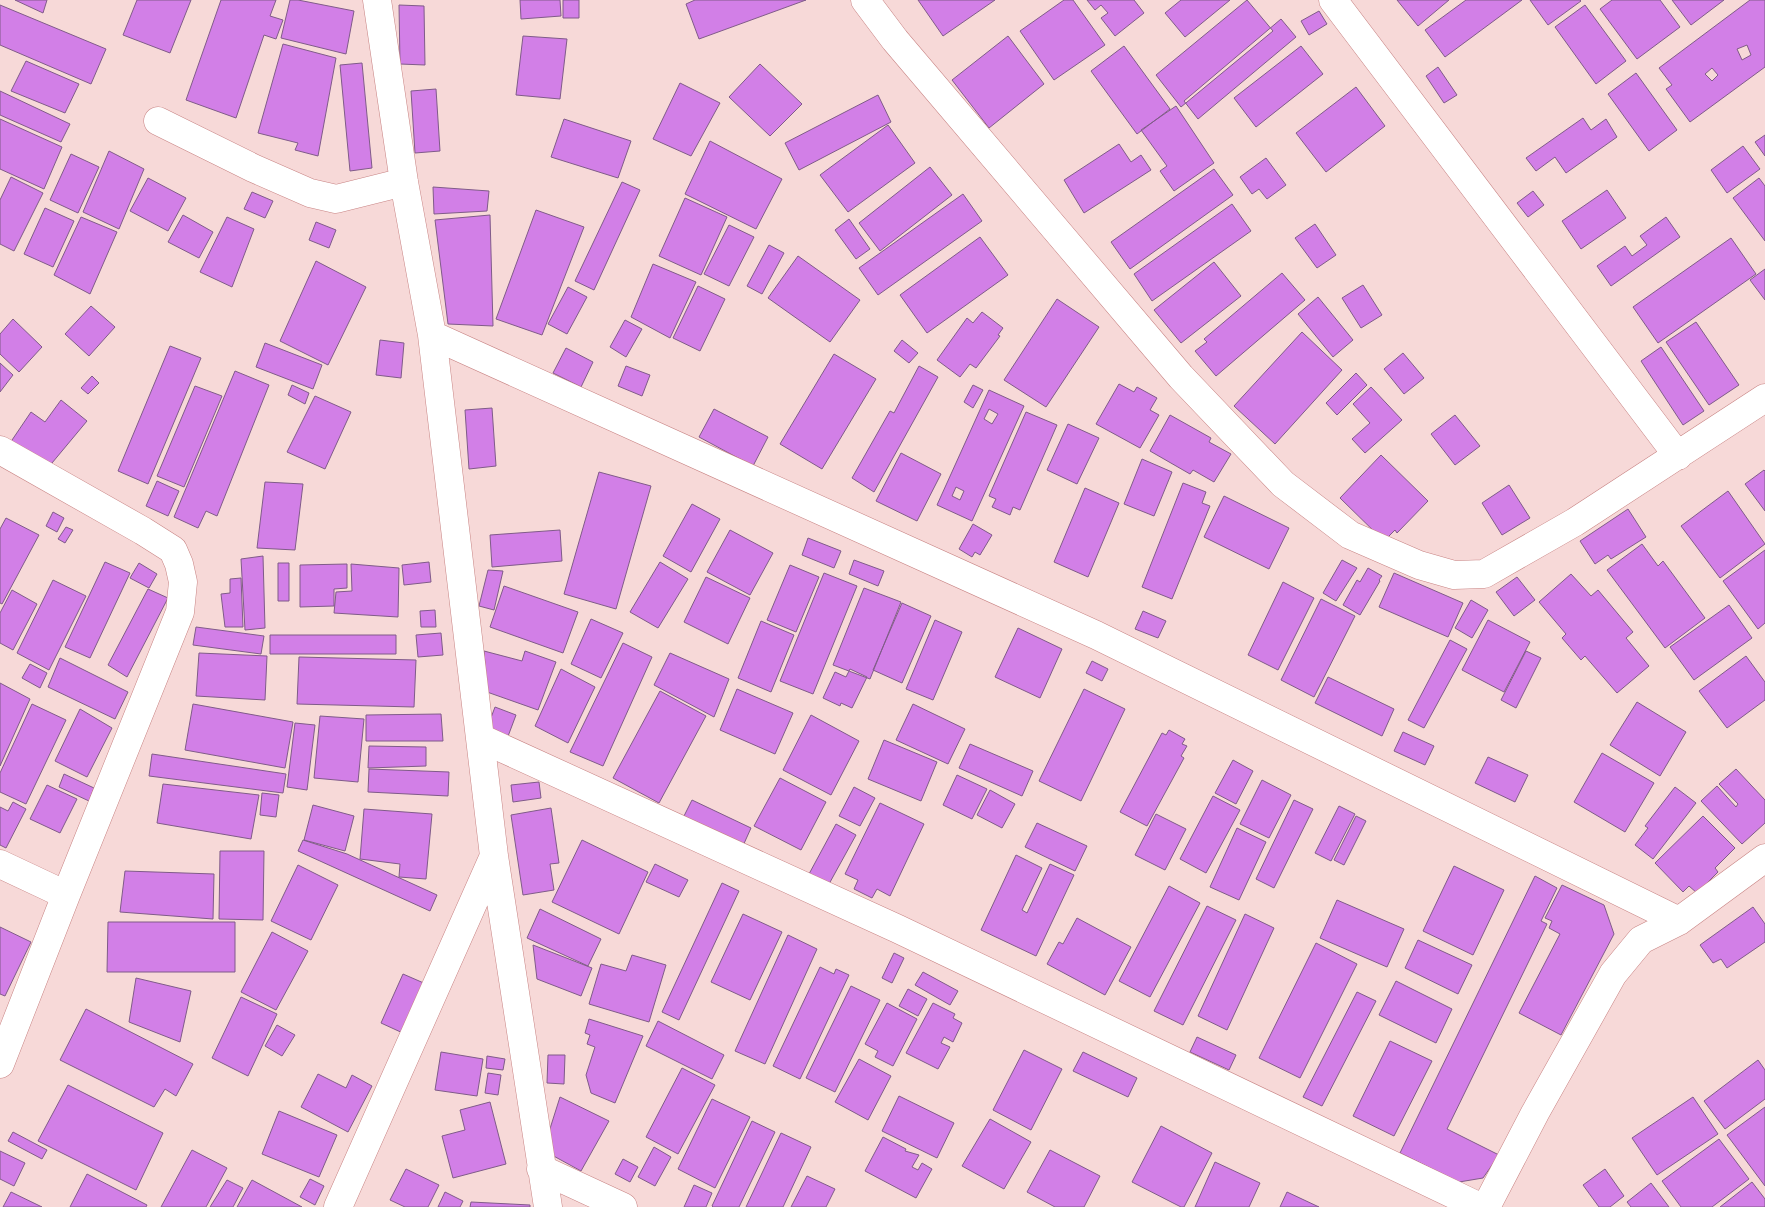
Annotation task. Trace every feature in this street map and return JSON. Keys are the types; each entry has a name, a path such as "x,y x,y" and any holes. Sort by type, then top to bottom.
{"street":[{"path":"377,0 404,182 432,335 494,856 548,1207"},
{"path":"865,0 895,40 1181,377 1283,484 1350,535 1419,565 1454,575 1484,574 1575,522 1765,398"},
{"path":"1333,0 1678,456"},
{"path":"158,121 261,172 310,193 336,199 404,182"},
{"path":"432,335 1096,635 1679,921"},
{"path":"0,450 144,531 173,550 184,582 180,612 0,1064"},
{"path":"480,738 898,929 1480,1207"},
{"path":"338,1207 494,856"},
{"path":"1486,1207 1576,1037 1613,974 1641,940 1679,921 1765,858"},
{"path":"0,864 66,895"},
{"path":"541,1169 624,1207"}],"building":[{"path":"15,0 47,0 43,13"},
{"path":"137,0 191,0 170,53 123,35"},
{"path":"221,0 276,0 270,16 283,20 276,39 264,35 236,118 186,100"},
{"path":"290,0 354,11 346,54 281,38"},
{"path":"520,0 560,0 561,16 521,19"},
{"path":"563,0 579,0 579,18 563,18"},
{"path":"695,0 806,0 699,39 686,4"},
{"path":"918,0 995,0 943,36"},
{"path":"1064,0 1073,0 1105,45 1054,80 1020,31"},
{"path":"1087,0 1134,0 1144,13 1115,36 1101,18 1108,13 1101,5 1095,10"},
{"path":"1181,0 1230,0 1185,37 1165,13"},
{"path":"1247,0 1273,31 1181,107 1156,75"},
{"path":"1397,0 1449,0 1418,26"},
{"path":"1466,0 1522,0 1445,57 1425,30"},
{"path":"1530,0 1580,0 1581,1 1548,25"},
{"path":"1612,0 1660,0 1680,27 1637,59 1600,9"},
{"path":"1672,0 1724,0 1691,25"},
{"path":"1750,0 1765,0 1765,67 1690,122 1666,89 1672,85 1659,68","holes":["1747,45 1751,55 1742,60 1737,49","1712,68 1718,75 1712,81 1705,74"]},
{"path":"0,5 106,49 91,84 0,45"},
{"path":"399,5 424,6 425,65 400,64"},
{"path":"1585,5 1626,61 1596,84 1555,27"},
{"path":"1319,11 1327,24 1309,35 1301,21"},
{"path":"1281,19 1296,37 1198,119 1184,101"},
{"path":"523,36 567,39 560,99 516,95"},
{"path":"1008,36 1044,84 989,128 952,80"},
{"path":"283,44 336,58 318,156 295,150 298,143 258,133"},
{"path":"1124,46 1170,109 1137,134 1091,71"},
{"path":"1301,46 1323,74 1256,127 1234,98"},
{"path":"26,61 79,84 65,113 11,91"},
{"path":"362,63 372,168 350,171 340,65"},
{"path":"760,64 802,104 770,136 729,97"},
{"path":"1438,67 1457,95 1444,103 1426,76"},
{"path":"1636,73 1677,130 1649,151 1608,94"},
{"path":"680,83 720,103 691,156 653,139"},
{"path":"1356,87 1385,126 1326,172 1296,133"},
{"path":"436,89 440,151 415,153 411,91"},
{"path":"0,91 70,124 61,142 0,115"},
{"path":"878,95 891,122 799,170 785,143"},
{"path":"1176,106 1214,163 1174,191 1160,171 1167,166 1141,130"},
{"path":"1583,118 1591,130 1606,119 1617,137 1566,173 1555,157 1536,171 1526,158"},
{"path":"0,119 62,147 44,189 0,169"},
{"path":"564,119 631,141 618,178 551,157"},
{"path":"888,125 915,163 848,212 820,175"},
{"path":"1765,135 1765,156 1755,142"},
{"path":"710,141 782,179 756,229 685,194"},
{"path":"1119,144 1131,162 1141,155 1151,170 1084,213 1064,180"},
{"path":"1743,146 1760,169 1727,193 1711,170"},
{"path":"109,151 144,169 119,229 83,212"},
{"path":"71,154 99,167 78,213 50,200"},
{"path":"1266,158 1286,185 1267,199 1259,189 1252,194 1240,177"},
{"path":"930,167 952,195 880,251 859,223"},
{"path":"1214,169 1233,195 1130,269 1111,242"},
{"path":"11,177 43,193 14,251 0,244 0,200"},
{"path":"148,178 186,198 168,231 130,211"},
{"path":"1759,178 1765,186 1765,241 1733,198"},
{"path":"622,182 640,190 594,290 575,281"},
{"path":"433,187 489,191 487,211 434,214"},
{"path":"1607,190 1626,218 1581,249 1562,221"},
{"path":"1533,191 1544,205 1528,217 1517,203"},
{"path":"252,192 273,201 265,218 244,209"},
{"path":"963,194 982,221 878,295 859,268"},
{"path":"685,198 727,217 701,275 659,256"},
{"path":"1232,204 1251,231 1152,301 1134,274"},
{"path":"45,208 74,221 53,267 24,254"},
{"path":"536,210 584,227 542,335 496,319"},
{"path":"183,215 213,232 199,258 168,242"},
{"path":"490,215 493,326 448,324 435,220"},
{"path":"81,217 117,232 90,294 54,275"},
{"path":"227,217 254,229 232,287 200,272"},
{"path":"1666,217 1680,237 1611,286 1597,266 1625,246 1632,256 1647,245 1640,236"},
{"path":"849,219 870,249 856,259 835,230"},
{"path":"316,222 336,230 329,248 309,240"},
{"path":"1315,224 1336,255 1317,268 1295,238"},
{"path":"729,225 754,237 729,286 704,274"},
{"path":"980,237 1008,275 927,333 900,295"},
{"path":"1731,238 1756,274 1658,343 1633,307"},
{"path":"769,245 784,253 762,294 747,286"},
{"path":"798,256 860,300 830,342 768,298"},
{"path":"316,261 366,287 328,365 280,341"},
{"path":"1214,262 1241,296 1181,343 1154,310"},
{"path":"653,264 696,282 670,338 631,317"},
{"path":"1765,269 1765,300 1750,280"},
{"path":"1282,273 1305,300 1216,376 1195,351 1207,342 1204,339"},
{"path":"1363,285 1382,315 1361,328 1342,298"},
{"path":"698,286 725,299 700,351 673,338"},
{"path":"568,287 587,297 567,334 548,324"},
{"path":"1318,297 1353,340 1333,357 1298,314"},
{"path":"1057,299 1099,327 1046,407 1004,380"},
{"path":"91,306 115,327 89,356 65,334"},
{"path":"982,312 1003,328 998,335 1000,336 976,368 970,364 960,377 937,360 967,318 973,323"},
{"path":"13,319 42,347 19,372 0,354 0,334"},
{"path":"625,320 642,329 626,357 610,347"},
{"path":"1696,322 1739,385 1709,405 1666,342"},
{"path":"1302,332 1342,370 1275,444 1234,406"},
{"path":"380,340 404,343 401,378 376,375"},
{"path":"902,340 918,353 909,363 894,351"},
{"path":"265,343 322,365 313,389 256,367"},
{"path":"170,346 201,358 148,484 118,471"},
{"path":"1661,347 1704,411 1683,425 1641,361"},
{"path":"566,348 593,362 581,387 553,373"},
{"path":"1403,353 1424,378 1404,394 1384,369"},
{"path":"834,354 876,379 822,469 780,444"},
{"path":"0,363 13,375 0,392"},
{"path":"626,366 650,375 642,396 618,386"},
{"path":"919,366 938,377 874,492 852,478 890,411 894,413"},
{"path":"235,371 269,385 217,516 206,511 198,528 174,517"},
{"path":"1356,373 1367,385 1337,415 1326,403"},
{"path":"92,376 99,383 88,394 81,388"},
{"path":"1119,384 1134,392 1137,387 1157,398 1150,410 1159,415 1140,448 1096,424"},
{"path":"292,385 309,393 305,404 288,395"},
{"path":"973,385 983,390 973,408 964,402"},
{"path":"195,386 222,396 184,487 157,476"},
{"path":"1371,387 1402,420 1365,453 1352,439 1370,423 1353,404"},
{"path":"989,390 1024,406 972,521 937,505","holes":["989,409 998,414 992,424 984,419","956,487 964,491 960,500 952,496"]},
{"path":"315,396 351,412 325,469 287,452"},
{"path":"61,400 87,421 47,469 10,443 31,412 45,422"},
{"path":"492,408 496,466 469,469 465,410"},
{"path":"714,409 768,437 753,466 699,437"},
{"path":"1026,412 1057,425 1020,510 1013,507 1010,515 992,507 996,499 989,496"},
{"path":"1170,415 1211,438 1209,442 1231,454 1214,482 1193,470 1190,474 1150,451"},
{"path":"1455,415 1480,446 1455,465 1431,434"},
{"path":"1068,424 1099,438 1077,484 1047,470"},
{"path":"901,453 941,474 917,521 876,501"},
{"path":"1381,455 1428,501 1397,533 1395,530 1384,541 1340,498"},
{"path":"1142,459 1172,472 1154,516 1124,504"},
{"path":"1765,471 1765,511 1745,484"},
{"path":"599,472 651,486 616,609 564,594"},
{"path":"157,481 179,491 168,516 146,506"},
{"path":"265,482 303,484 295,550 257,548"},
{"path":"1183,483 1206,492 1202,503 1210,506 1172,599 1142,587"},
{"path":"1509,485 1530,518 1502,535 1482,503"},
{"path":"1085,488 1119,503 1088,577 1054,562"},
{"path":"1728,491 1765,544 1720,578 1681,526"},
{"path":"1224,496 1289,528 1269,569 1204,537"},
{"path":"692,504 720,519 691,572 663,556"},
{"path":"1628,509 1646,537 1611,559 1608,555 1595,564 1580,541"},
{"path":"53,512 64,518 57,532 46,526"},
{"path":"6,518 39,535 2,604 0,603 0,529"},
{"path":"973,524 992,535 980,555 975,552 972,557 959,549"},
{"path":"66,527 73,530 65,543 58,539"},
{"path":"560,530 562,561 492,567 490,535"},
{"path":"730,530 773,553 750,595 707,572"},
{"path":"808,538 841,551 834,568 802,555"},
{"path":"1642,544 1658,566 1663,561 1705,618 1665,648 1607,570"},
{"path":"1765,550 1765,623 1758,629 1723,581"},
{"path":"263,556 265,628 245,630 241,559"},
{"path":"854,560 884,571 878,586 849,574"},
{"path":"1342,560 1357,568 1336,601 1323,593"},
{"path":"105,562 130,573 90,658 65,647"},
{"path":"429,562 431,582 404,585 402,565"},
{"path":"660,562 688,579 658,628 630,612"},
{"path":"139,563 157,574 149,588 130,578"},
{"path":"278,563 289,563 289,601 278,601"},
{"path":"347,564 347,588 334,589 334,606 300,607 300,565"},
{"path":"351,564 399,568 398,617 334,613 336,592 352,591"},
{"path":"790,565 819,577 796,632 767,620"},
{"path":"1368,568 1382,576 1360,615 1343,605 1357,580 1360,582"},
{"path":"488,570 503,571 494,610 479,606"},
{"path":"824,573 857,586 813,694 780,681"},
{"path":"1394,573 1463,603 1448,637 1379,607"},
{"path":"1571,574 1591,596 1598,590 1633,632 1626,638 1649,666 1617,693 1585,656 1581,660 1562,638 1566,634 1539,602"},
{"path":"706,577 750,598 728,644 684,622"},
{"path":"1517,577 1535,600 1514,616 1496,592"},
{"path":"241,578 243,627 225,627 221,594 230,593 230,579"},
{"path":"53,580 86,596 49,670 17,653"},
{"path":"1283,582 1314,598 1278,670 1248,655"},
{"path":"504,586 578,612 563,653 490,627"},
{"path":"864,588 901,602 870,679 833,665"},
{"path":"148,589 168,598 127,677 108,665"},
{"path":"12,590 37,604 13,650 0,643 0,613"},
{"path":"1321,599 1355,616 1314,697 1281,680"},
{"path":"1471,600 1488,610 1472,638 1455,628"},
{"path":"902,603 931,616 902,683 873,670"},
{"path":"1729,605 1752,638 1694,680 1670,647"},
{"path":"435,610 436,627 421,627 420,611"},
{"path":"1143,611 1166,621 1158,638 1135,629"},
{"path":"591,619 623,633 601,678 571,664"},
{"path":"935,620 962,632 933,700 906,689"},
{"path":"1488,620 1530,642 1504,692 1462,670"},
{"path":"761,621 794,635 771,692 738,678"},
{"path":"196,627 264,636 261,654 193,645"},
{"path":"1018,628 1062,649 1040,698 995,677"},
{"path":"441,633 443,655 418,657 416,635"},
{"path":"270,635 396,635 396,654 270,654"},
{"path":"1450,640 1467,649 1424,728 1408,720"},
{"path":"623,643 652,657 603,766 570,752"},
{"path":"484,651 522,661 525,651 556,662 538,710 487,692"},
{"path":"1526,651 1541,658 1516,708 1501,700"},
{"path":"199,653 267,656 265,700 196,696"},
{"path":"670,653 729,679 714,717 654,685"},
{"path":"1746,656 1765,682 1765,700 1727,728 1699,691"},
{"path":"299,657 416,660 414,707 297,704"},
{"path":"60,658 128,692 115,719 48,687"},
{"path":"1092,661 1108,669 1102,681 1086,673"},
{"path":"30,664 47,673 40,688 22,678"},
{"path":"561,669 595,687 568,743 535,726"},
{"path":"850,669 867,677 852,708 841,703 840,706 823,698 835,672 846,677"},
{"path":"1328,677 1394,709 1382,736 1315,703"},
{"path":"0,683 30,699 0,766"},
{"path":"737,689 793,713 775,754 720,730"},
{"path":"1084,689 1125,709 1081,801 1039,781"},
{"path":"660,691 706,716 659,803 613,778"},
{"path":"1637,702 1686,732 1660,776 1610,745"},
{"path":"32,704 66,720 26,804 0,792 0,773"},
{"path":"193,704 293,722 285,768 185,750"},
{"path":"913,704 965,729 948,764 896,740"},
{"path":"495,707 516,715 507,739 486,731"},
{"path":"80,709 112,728 87,777 55,761"},
{"path":"441,714 443,741 366,741 366,715"},
{"path":"811,715 859,741 831,795 783,770"},
{"path":"320,716 364,719 358,782 314,778"},
{"path":"295,723 315,725 307,790 287,787"},
{"path":"1169,730 1185,739 1182,744 1187,746 1181,756 1184,758 1147,826 1120,812 1162,733 1166,735"},
{"path":"1403,732 1434,746 1425,765 1394,751"},
{"path":"884,740 937,762 921,801 868,779"},
{"path":"970,744 1033,771 1022,796 959,768"},
{"path":"369,746 426,747 426,766 368,768"},
{"path":"1602,753 1654,783 1625,832 1574,802"},
{"path":"152,754 286,774 283,793 149,776"},
{"path":"1488,757 1528,775 1515,802 1475,783"},
{"path":"1233,760 1253,771 1236,804 1215,793"},
{"path":"369,769 449,772 448,796 368,792"},
{"path":"1736,769 1765,800 1765,823 1742,844 1701,801 1717,786 1736,807 1738,804 1719,784"},
{"path":"64,774 94,788 89,801 59,787"},
{"path":"957,775 987,789 972,819 943,805"},
{"path":"780,778 826,802 801,850 754,826"},
{"path":"1262,780 1291,795 1269,838 1240,824"},
{"path":"539,782 541,798 513,802 511,785"},
{"path":"163,784 259,795 251,839 157,823"},
{"path":"47,785 77,799 60,833 30,819"},
{"path":"854,787 875,798 860,826 839,816"},
{"path":"1675,787 1696,803 1653,859 1635,845 1648,828 1645,826"},
{"path":"990,790 1015,804 1002,828 977,815"},
{"path":"262,793 279,795 276,817 260,815"},
{"path":"1213,796 1240,810 1206,873 1180,859"},
{"path":"692,800 751,828 742,848 682,820"},
{"path":"1294,800 1313,809 1274,888 1256,879"},
{"path":"13,802 26,809 6,848 0,845 0,807 8,811"},
{"path":"880,803 924,824 890,896 877,889 872,898 854,889 858,880 845,874"},
{"path":"313,805 354,816 345,851 304,840"},
{"path":"1339,806 1355,814 1331,861 1315,853"},
{"path":"551,808 559,863 550,864 554,890 523,895 511,815"},
{"path":"364,809 432,814 426,879 399,877 400,864 360,859"},
{"path":"1156,814 1186,829 1165,870 1135,855"},
{"path":"1356,816 1366,821 1344,865 1334,860"},
{"path":"1703,816 1735,848 1715,868 1718,872 1697,893 1689,886 1683,892 1655,863"},
{"path":"1037,823 1087,846 1075,871 1025,847"},
{"path":"836,824 856,835 829,884 809,874"},
{"path":"1237,828 1266,842 1239,900 1210,887"},
{"path":"303,840 347,854 437,895 430,911 298,851"},
{"path":"582,840 648,872 619,934 552,902"},
{"path":"220,851 264,851 263,920 219,919"},
{"path":"1016,855 1042,868 1022,910 1027,913 1050,864 1074,875 1036,956 981,930"},
{"path":"655,864 688,880 679,897 646,882"},
{"path":"298,865 338,885 311,940 271,921"},
{"path":"1454,866 1504,890 1473,955 1423,931"},
{"path":"125,871 214,874 213,919 120,912"},
{"path":"1535,876 1557,888 1541,921 1547,924 1447,1129 1499,1155 1483,1178 1459,1182 1400,1153"},
{"path":"722,883 739,891 679,1020 662,1012"},
{"path":"1562,885 1604,905 1614,934 1561,1035 1519,1013 1560,934 1549,928 1552,921 1545,918"},
{"path":"1169,886 1200,903 1150,997 1119,981"},
{"path":"1337,900 1404,929 1387,967 1320,938"},
{"path":"1207,906 1236,920 1183,1025 1154,1011"},
{"path":"1753,907 1765,924 1765,942 1727,968 1721,959 1713,963 1700,945"},
{"path":"540,909 601,939 588,966 527,938"},
{"path":"743,914 782,932 750,1000 711,982"},
{"path":"1245,914 1274,928 1227,1030 1198,1016"},
{"path":"1077,918 1131,947 1105,995 1047,964 1059,942 1063,944"},
{"path":"108,922 235,922 235,972 107,972"},
{"path":"0,927 31,942 5,996 0,994"},
{"path":"272,932 308,951 276,1010 241,992"},
{"path":"788,935 817,949 765,1064 735,1051"},
{"path":"1418,940 1472,965 1458,994 1405,968"},
{"path":"1316,943 1357,964 1300,1078 1259,1058"},
{"path":"533,945 592,968 581,996 537,979"},
{"path":"894,953 904,958 892,983 882,978"},
{"path":"632,955 666,965 649,1022 589,1004 601,964 626,971"},
{"path":"820,967 834,974 836,969 849,975 800,1079 773,1066"},
{"path":"923,972 958,991 950,1005 915,985"},
{"path":"403,974 426,984 405,1034 381,1023"},
{"path":"136,978 191,991 180,1042 129,1022"},
{"path":"1396,981 1452,1009 1436,1043 1379,1015"},
{"path":"851,986 880,1000 835,1092 806,1078"},
{"path":"908,989 927,999 918,1016 899,1006"},
{"path":"1357,992 1376,1001 1322,1106 1303,1097"},
{"path":"241,997 277,1014 248,1076 212,1058"},
{"path":"887,1003 917,1019 893,1066 875,1057 878,1051 865,1044"},
{"path":"933,1003 955,1014 953,1018 962,1023 953,1042 944,1037 941,1043 950,1047 938,1069 906,1053"},
{"path":"86,1009 193,1064 176,1096 165,1089 154,1107 60,1060"},
{"path":"589,1019 643,1036 615,1103 591,1093 586,1075 595,1047 587,1044 590,1035 585,1033"},
{"path":"658,1021 724,1055 712,1079 646,1046"},
{"path":"277,1025 295,1035 282,1056 265,1046"},
{"path":"1197,1037 1236,1055 1229,1070 1190,1052"},
{"path":"1390,1041 1432,1061 1394,1136 1353,1116"},
{"path":"1024,1050 1062,1069 1031,1130 993,1110"},
{"path":"441,1052 483,1059 477,1096 435,1090"},
{"path":"1083,1052 1137,1078 1128,1097 1073,1071"},
{"path":"548,1055 565,1055 564,1084 547,1083"},
{"path":"487,1056 505,1059 503,1070 486,1068"},
{"path":"859,1059 891,1076 868,1120 835,1102"},
{"path":"1758,1060 1765,1070 1765,1099 1725,1129 1704,1101"},
{"path":"682,1068 715,1085 678,1154 646,1137"},
{"path":"488,1073 501,1075 498,1095 485,1093"},
{"path":"318,1074 346,1088 352,1075 372,1086 348,1132 301,1107"},
{"path":"68,1085 163,1133 136,1190 38,1141"},
{"path":"899,1096 954,1123 937,1158 882,1131"},
{"path":"560,1097 609,1121 581,1171 550,1154 548,1135"},
{"path":"1693,1097 1718,1134 1657,1175 1632,1138"},
{"path":"712,1099 750,1117 715,1188 678,1169"},
{"path":"490,1102 506,1164 453,1178 442,1136 465,1130 460,1110"},
{"path":"1765,1107 1765,1186 1727,1135"},
{"path":"279,1111 337,1135 319,1177 262,1154"},
{"path":"990,1119 1031,1142 1004,1189 962,1166"},
{"path":"752,1121 775,1132 739,1207 713,1207 712,1206"},
{"path":"1161,1126 1212,1153 1184,1207 1132,1182"},
{"path":"13,1132 47,1150 42,1159 8,1141"},
{"path":"781,1133 811,1147 783,1207 746,1207"},
{"path":"883,1137 906,1149 905,1151 919,1155 912,1167 918,1170 922,1163 932,1169 916,1198 865,1171"},
{"path":"1719,1139 1749,1179 1712,1207 1681,1207 1662,1181"},
{"path":"654,1147 671,1157 655,1186 638,1177"},
{"path":"192,1150 227,1168 206,1207 161,1207"},
{"path":"1050,1150 1100,1176 1084,1207 1055,1207 1027,1192"},
{"path":"0,1151 25,1163 14,1186 0,1179"},
{"path":"623,1159 638,1167 630,1182 615,1174"},
{"path":"1215,1162 1260,1183 1249,1207 1195,1207"},
{"path":"406,1169 439,1185 428,1207 405,1207 390,1200"},
{"path":"1605,1169 1624,1196 1610,1207 1599,1207 1583,1185"},
{"path":"87,1174 147,1205 146,1207 70,1207"},
{"path":"807,1176 835,1189 826,1207 791,1207"},
{"path":"310,1179 324,1186 315,1205 300,1197"},
{"path":"227,1180 243,1188 233,1207 210,1207"},
{"path":"252,1180 302,1207 237,1207"},
{"path":"1752,1182 1765,1199 1765,1207 1720,1207"},
{"path":"1651,1183 1669,1207 1631,1207 1627,1202"},
{"path":"694,1185 712,1193 706,1207 684,1207"},
{"path":"11,1192 42,1207 3,1207"},
{"path":"445,1192 463,1201 460,1207 438,1207"},
{"path":"1287,1192 1319,1207 1280,1207"},
{"path":"471,1202 530,1205 530,1207 470,1207"}]}
